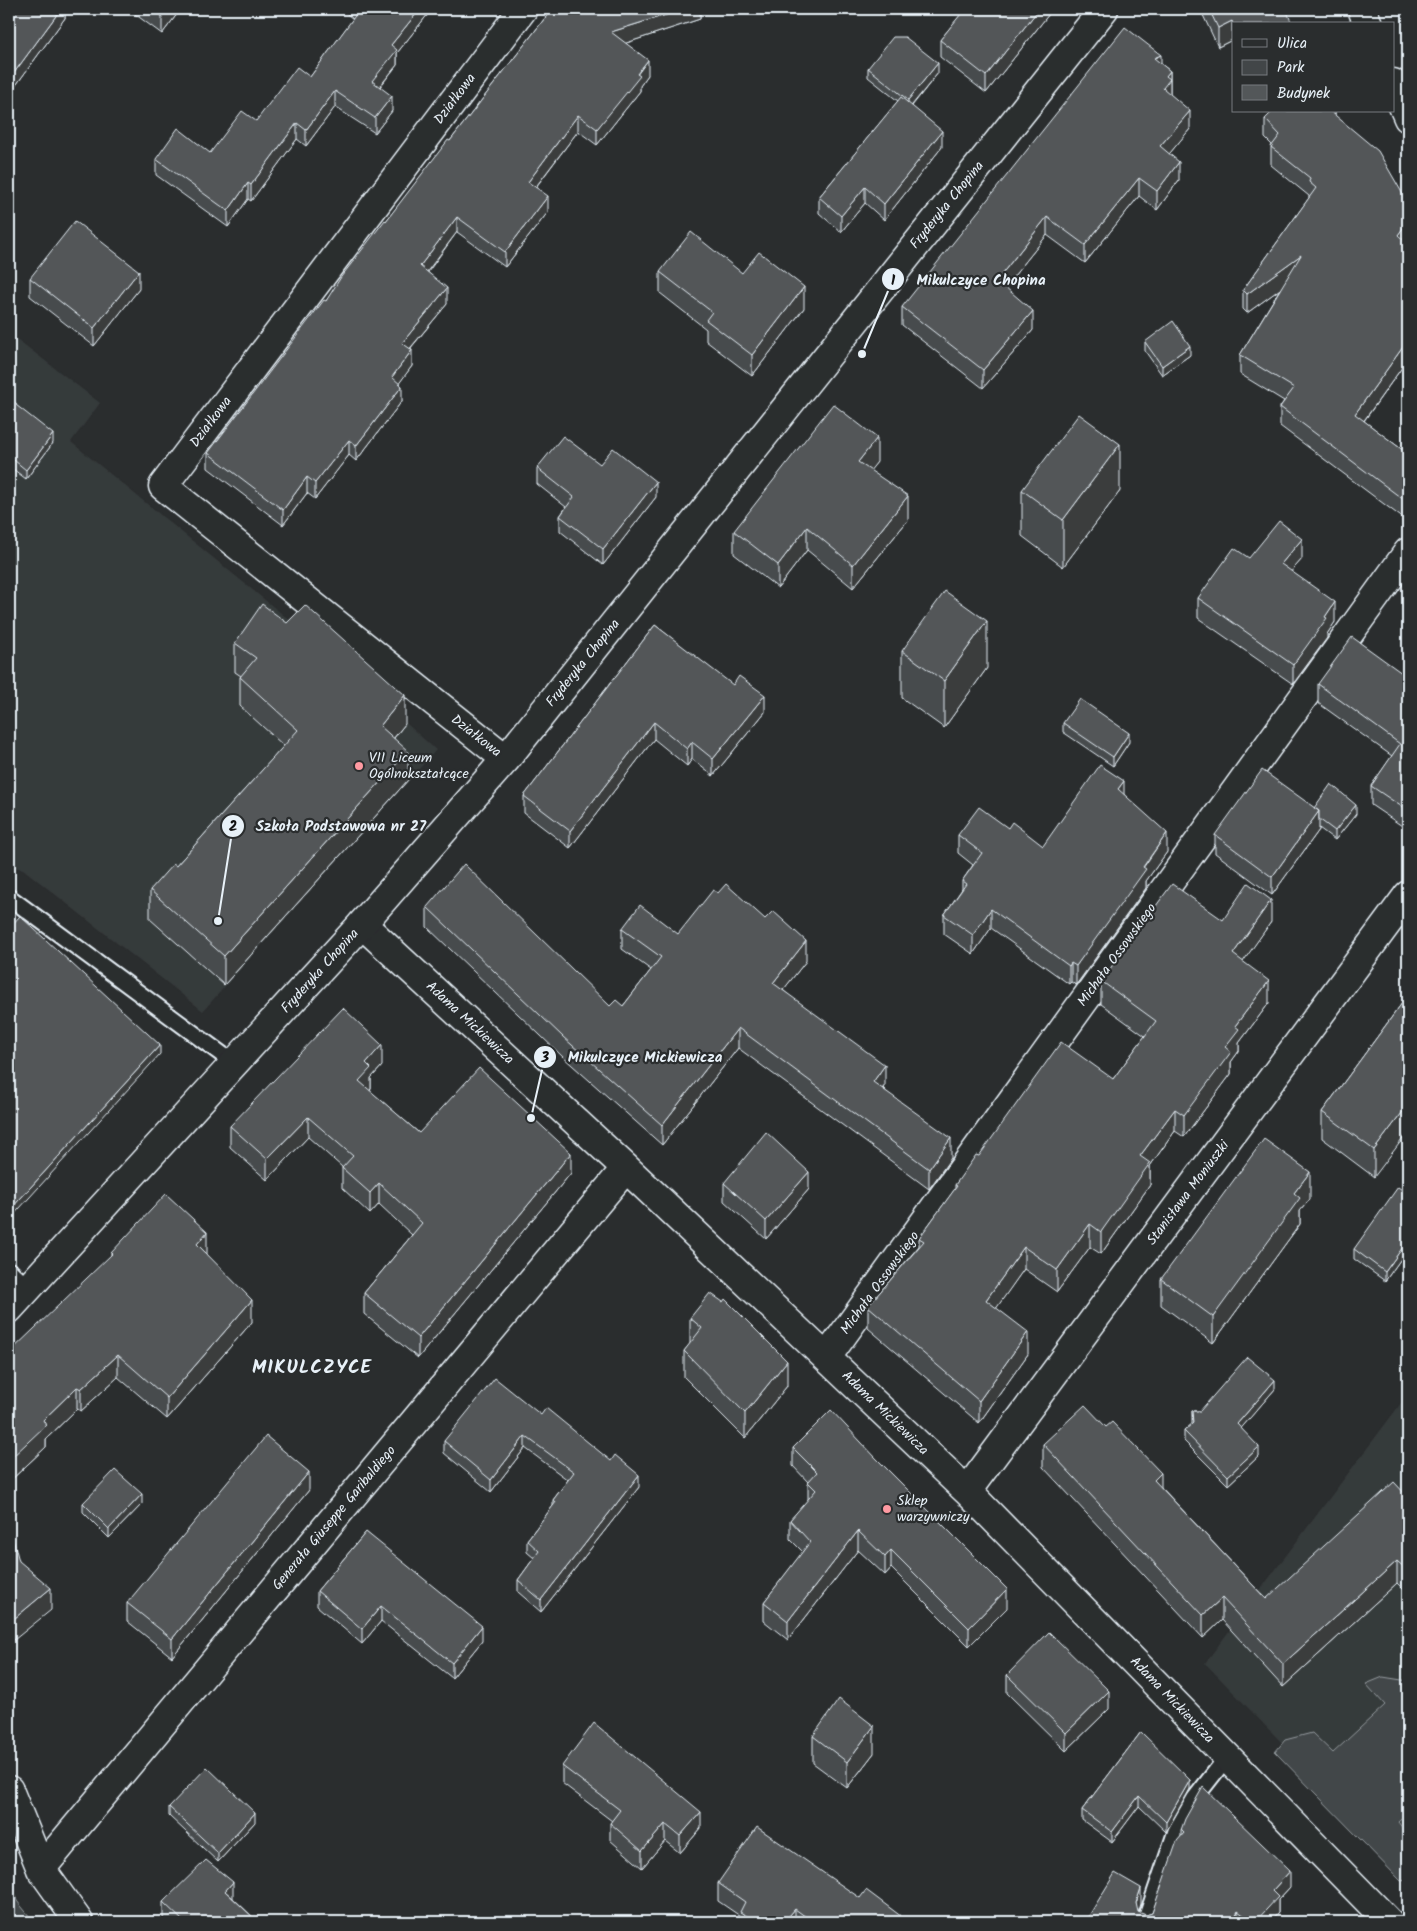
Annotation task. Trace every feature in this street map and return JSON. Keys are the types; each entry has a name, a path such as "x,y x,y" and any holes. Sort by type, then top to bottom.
{"street":[{"name":"Działkowa","path":"506,759 163,486 523,9"},
{"name":"Fryderyka Chopina","path":"9,1308 18,1279 235,1064 362,924 506,759 1104,9"},
{"path":"1362,9 1367,22"},
{"path":"1394,85 1408,118"},
{"name":"Michała Ossowskiego","path":"827,1357 1408,552"},
{"name":"Stanisława Moniuszki","path":"967,1491 1408,895"},
{"name":"Adama Mickiewicza","path":"362,924 626,1168 967,1491 1390,1922"},
{"name":"Generała Giuseppe Garibaldiego","path":"42,1869 626,1168"},
{"path":"9,1790 42,1869 79,1922"}],"lane":[{"path":"9,897 235,1064"},
{"path":"1145,1922 1176,1831 1195,1798 1227,1757"}],"shaded area":[{"path":"9,333 100,403 71,442 303,631 436,750 203,1011 23,869 9,866"},
{"path":"1408,1394 1408,1874 1205,1663"}],"green space":[{"path":"1383,1677 1408,1681 1408,1813 1398,1822 1408,1835 1408,1880 1401,1881 1275,1752 1285,1740 1312,1733 1333,1753 1385,1705 1366,1684"},
{"path":"9,1861 17,1901 34,1922 9,1922"}],"building":[{"path":"9,9 61,9 11,77 9,76"},
{"path":"152,9 167,9 162,16"},
{"path":"360,9 420,9 391,45 397,50 372,81 392,96 375,118 335,91 306,130 297,123 251,185 248,183 228,211 156,159 178,128 210,153 242,111 256,121 297,67 310,77"},
{"path":"552,9 685,9 611,32 648,60 637,74 640,76 597,129 578,115 528,182 548,196 505,252 457,217 420,266 447,288 402,343 412,350 392,377 402,386 356,446 349,440 315,483 307,477 283,510 208,453 324,300 326,301 341,277 385,220 448,140 450,141"},
{"path":"965,9 1039,9 986,76 940,40"},
{"path":"1209,9 1286,9 1291,22 1232,21 1218,28"},
{"path":"1125,27 1161,55 1154,58 1170,71 1166,76 1170,79 1163,88 1190,111 1160,146 1179,162 1157,191 1139,178 1085,245 1047,217 997,280 1033,311 983,370 902,307"},
{"path":"893,37 905,37 938,63 908,100 868,68"},
{"path":"901,97 942,131 884,204 865,187 841,216 819,197"},
{"path":"1272,112 1331,112 1378,151 1408,203 1408,221 1398,235 1408,244 1408,340 1355,414 1408,454 1408,503 1280,407 1294,388 1240,355 1301,255 1247,294 1243,290 1316,188 1309,182 1310,178 1271,147 1280,135 1265,119"},
{"path":"75,221 139,271 94,328 30,278"},
{"path":"691,232 742,273 759,252 804,287 752,355 706,320 712,312 660,272"},
{"path":"1173,321 1190,346 1162,366 1145,342"},
{"path":"9,398 53,434 26,470 9,456"},
{"path":"833,404 877,438 858,462 908,496 853,565 807,527 778,565 734,531"},
{"path":"1079,414 1120,444 1063,520 1022,490"},
{"path":"563,436 600,464 613,448 656,482 603,549 560,516 574,497 537,468"},
{"path":"1279,521 1302,539 1281,564 1335,602 1325,617 1327,618 1293,665 1198,598 1234,548 1249,558"},
{"path":"945,591 987,621 944,681 902,651"},
{"path":"262,604 287,623 305,605 405,695 380,726 408,751 224,956 150,890 173,864 176,866 298,730 240,677 256,658 235,643"},
{"path":"655,625 733,685 739,676 765,695 713,759 692,742 687,749 654,722 570,831 524,796"},
{"path":"1352,637 1406,676 1408,672 1408,811 1371,786 1400,744 1318,684"},
{"path":"1080,699 1129,733 1113,757 1063,723"},
{"path":"1100,765 1124,781 1118,789 1167,833 1143,867 1146,869 1076,966 1071,963 1069,966 991,909 973,935 944,915 966,884 962,881 982,853 958,835 979,807 1008,828 1012,822 1043,846"},
{"path":"1262,770 1319,811 1272,877 1215,835"},
{"path":"1331,784 1356,805 1335,831 1319,819 1319,811 1314,808"},
{"path":"464,864 610,1006 616,1000 623,1006 661,957 622,929 640,905 678,934 713,890 718,893 726,884 765,919 773,911 806,941 773,983 885,1065 873,1082 951,1138 929,1169 738,1028 662,1125 563,1037 427,907"},
{"path":"1248,883 1271,900 1233,954 1269,981 1235,1026 1239,1029 1225,1047 1231,1052 1184,1115 1175,1109 1140,1156 1150,1163 1101,1232 1090,1224 1057,1270 1024,1247 986,1300 1028,1332 979,1401 868,1306 924,1241 919,1238 957,1186 955,1185 976,1155 979,1156 1061,1042 1113,1079 1156,1021 1101,981 1172,884 1223,920"},
{"path":"20,916 160,1045 9,1211 9,928"},
{"path":"1408,995 1408,1105 1374,1150 1322,1112"},
{"path":"343,1008 382,1045 366,1063 371,1068 359,1081 419,1133 479,1068 571,1153 418,1338 364,1293 422,1223 379,1183 370,1193 342,1168 353,1156 308,1117 267,1159 230,1126"},
{"path":"766,1132 809,1172 766,1221 724,1183"},
{"path":"1264,1139 1310,1172 1294,1193 1300,1198 1213,1317 1161,1279"},
{"path":"1398,1187 1408,1194 1408,1240 1385,1272 1354,1249"},
{"path":"166,1194 207,1232 197,1244 252,1300 167,1398 118,1355 81,1389 77,1387 43,1420 46,1425 9,1460 9,1353 112,1254"},
{"path":"710,1293 723,1302 725,1299 787,1361 745,1413 684,1351 702,1328 690,1318"},
{"path":"1247,1357 1275,1380 1237,1424 1259,1447 1228,1476 1184,1431 1193,1423 1192,1411 1200,1411"},
{"path":"495,1378 541,1415 546,1408 611,1461 615,1455 639,1475 541,1600 518,1580 539,1551 527,1540 556,1502 553,1500 574,1472 525,1436 491,1480 444,1441"},
{"path":"1085,1405 1106,1427 1112,1422 1161,1473 1154,1480 1266,1599 1394,1482 1408,1497 1408,1571 1397,1561 1283,1664 1222,1598 1203,1615 1043,1444"},
{"path":"831,1410 876,1458 1007,1589 969,1628 891,1550 885,1557 858,1531 788,1621 764,1602 810,1542 790,1520 816,1490 808,1482 817,1472 793,1448"},
{"path":"266,1436 309,1472 172,1639 127,1603"},
{"path":"115,1470 142,1494 109,1529 83,1503"},
{"path":"9,1524 19,1561 51,1588 9,1623"},
{"path":"366,1532 482,1626 452,1663 381,1606 362,1629 317,1591"},
{"path":"1049,1632 1109,1691 1066,1733 1007,1675"},
{"path":"839,1699 874,1726 847,1762 813,1736"},
{"path":"594,1723 701,1812 680,1836 665,1824 642,1851 610,1823 620,1810 562,1766"},
{"path":"1141,1732 1190,1780 1166,1822 1139,1796 1112,1832 1082,1810"},
{"path":"207,1767 255,1813 218,1853 169,1807"},
{"path":"1203,1787 1290,1871 1272,1891 1278,1897 1255,1922 1238,1911 1232,1922 1092,1922 1087,1919 1115,1873 1141,1888 1136,1903 1138,1912 1146,1915 1152,1913 1177,1841 1184,1833 1181,1830 1185,1819"},
{"path":"757,1827 860,1898 866,1890 906,1920 904,1922 813,1922 795,1909 784,1922 757,1922 740,1912 745,1902 718,1883"},
{"path":"206,1860 233,1882 225,1891 258,1922 184,1922 163,1902"}],"place":[{"name":"Mikulczyce Chopina","path":"862,354"},
{"name":"VII Liceum Ogólnokształcące","path":"359,766"},
{"name":"Szkoła Podstawowa nr 27","path":"218,921"},
{"name":"Mikulczyce Mickiewicza","path":"531,1118"},
{"name":"Sklep warzywniczy","path":"887,1509"}],"district":[{"name":"MIKULCZYCE","path":"312,1368"}]}
